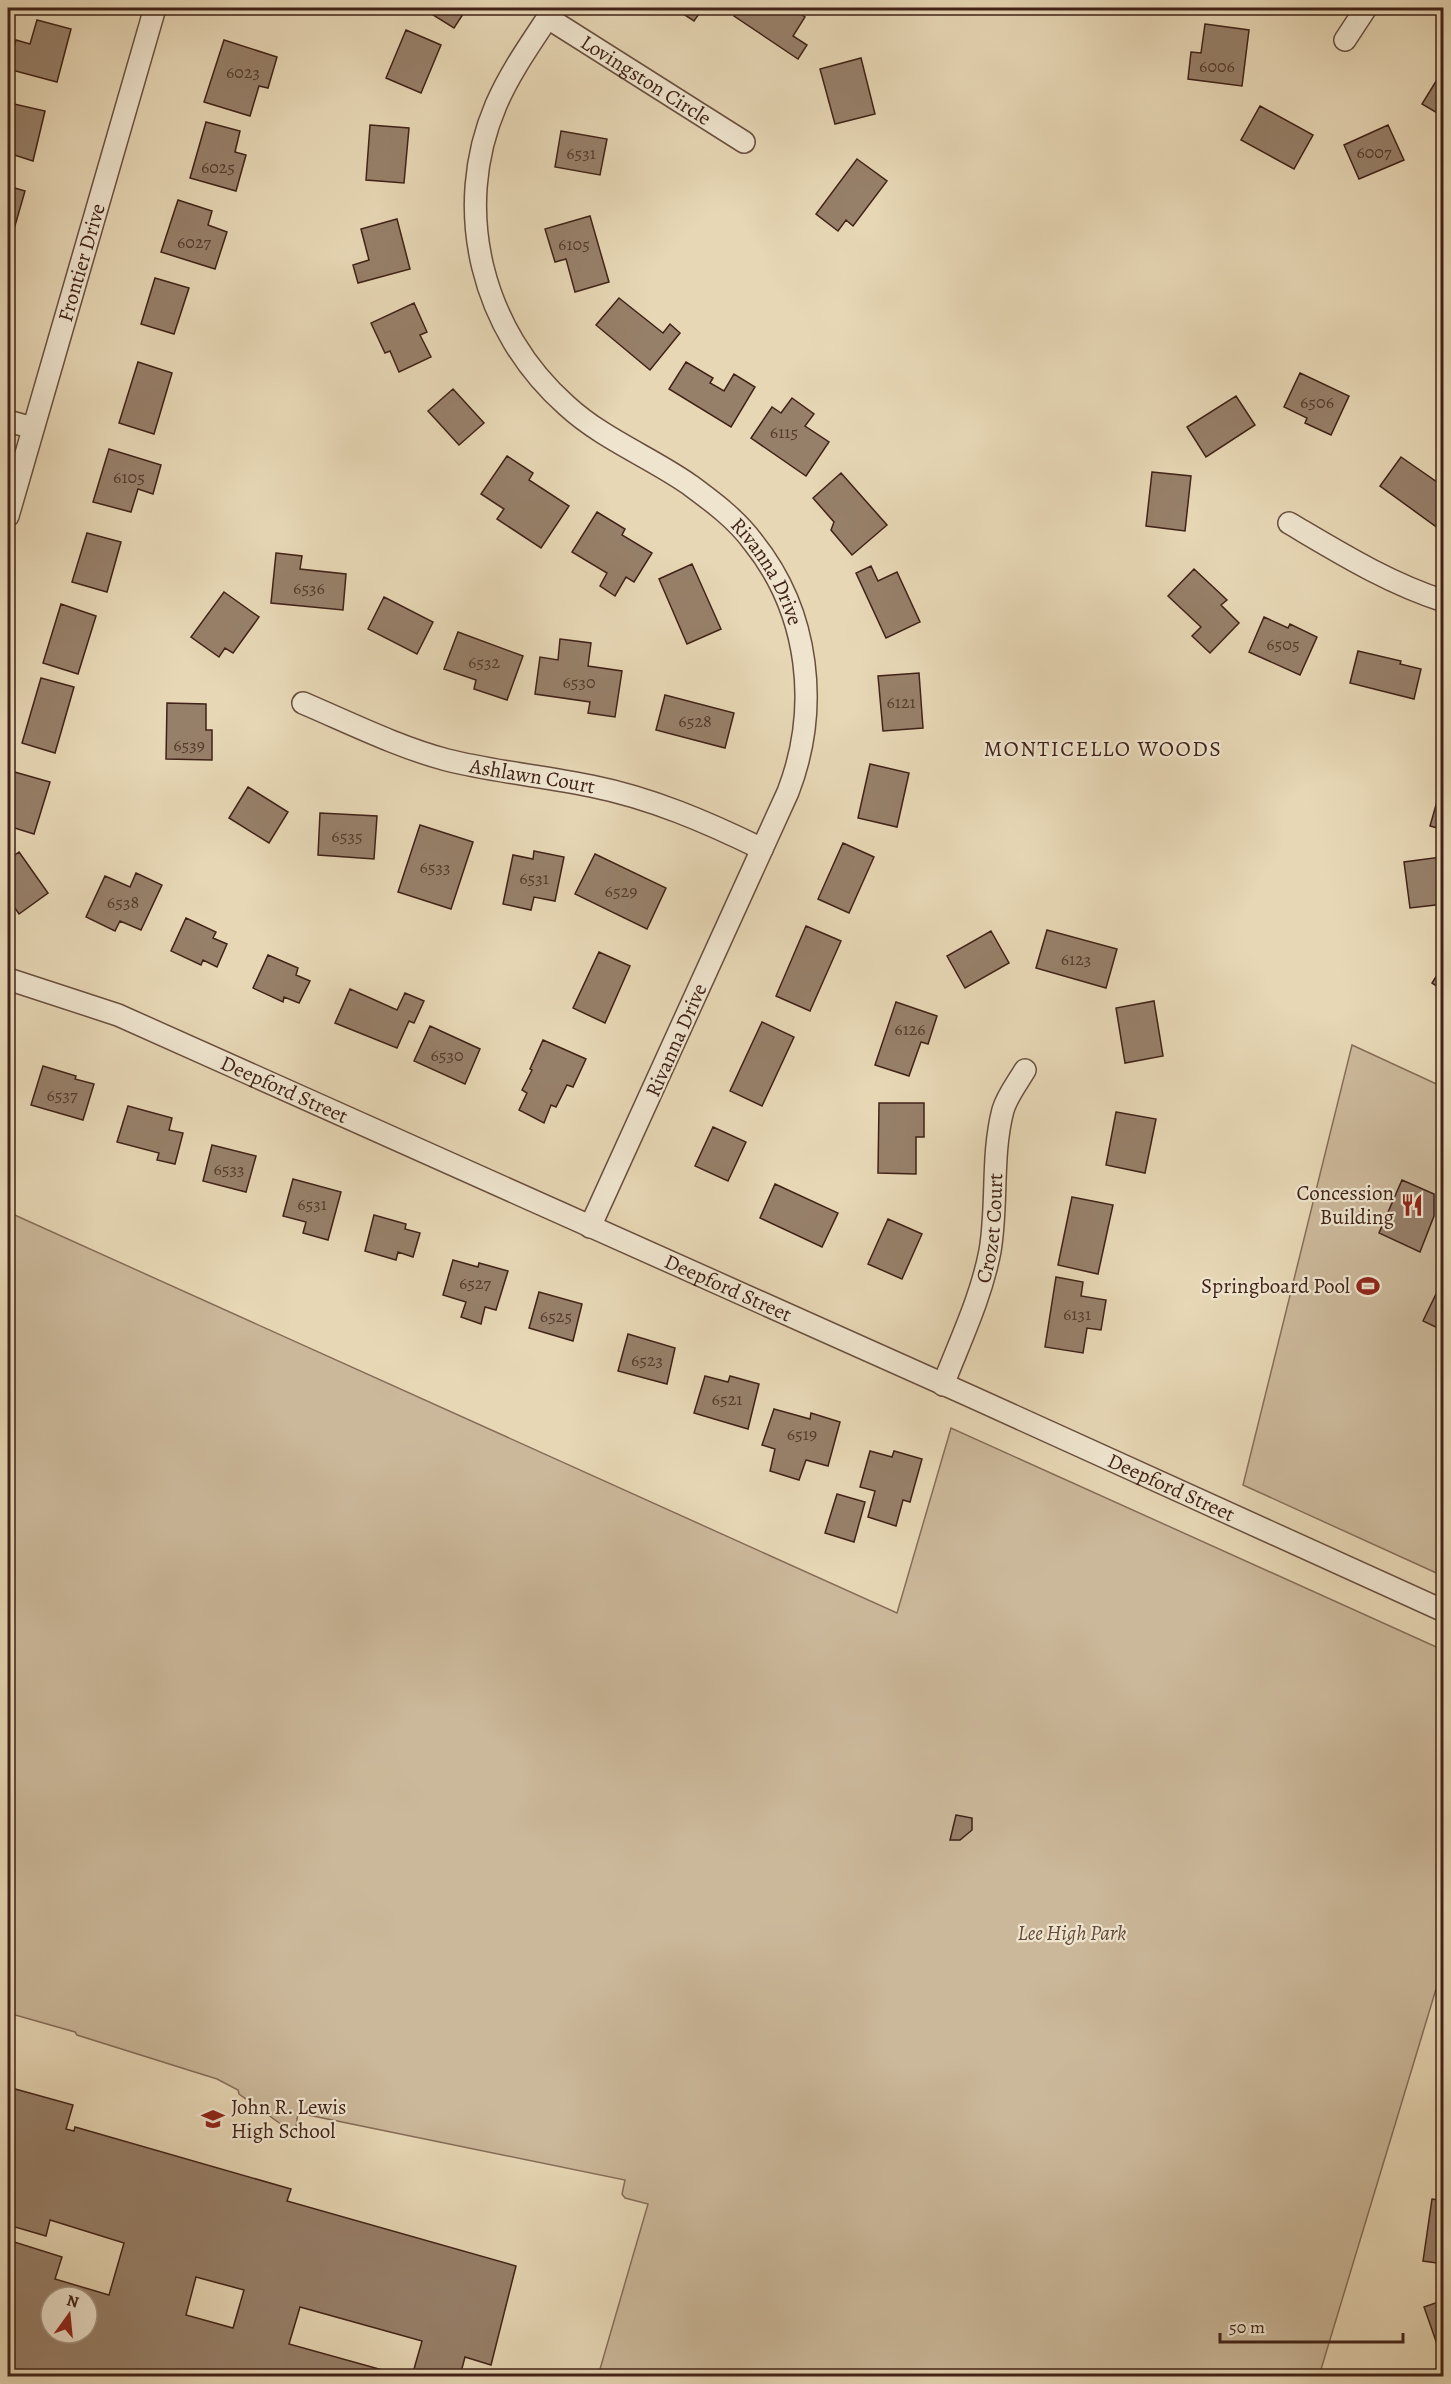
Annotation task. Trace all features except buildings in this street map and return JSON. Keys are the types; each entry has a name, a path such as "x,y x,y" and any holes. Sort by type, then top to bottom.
{"street":[{"name":"Frontier Drive","path":"8,516 155,8"},
{"path":"1345,40 1366,8"},
{"name":"Lovingston Circle","path":"551,13 744,142"},
{"name":"Rivanna Drive","path":"551,13 507,82 484,139 478,169 475,204 482,269 492,302 507,334 526,363 546,386 591,426 688,484 720,508 754,542 782,589 794,619 803,651 807,685 803,744 794,777 590,1227"},
{"path":"8,421 33,428"},
{"path":"1289,523 1378,575 1413,591 1443,601"},
{"name":"Ashlawn Court","path":"303,703 399,744 445,759 500,772 591,786 650,801 713,825 762,849"},
{"name":"Deepford Street","path":"8,979 118,1015 1443,1611"},
{"name":"Crozet Court","path":"943,1385 976,1303 994,1224 997,1141 1001,1119 1004,1107 1025,1070"}],"green space":[{"name":"Springboard Pool","path":"1352,1045 1443,1087 1443,1576 1243,1485"},
{"name":"Lee High Park","path":"8,1212 897,1613 951,1428 1443,1650 1443,1966 1319,2376 598,2376 648,2204 625,2198 622,2194 625,2180 298,2113 296,2127 289,2130 239,2094 238,2090 217,2079 77,2035 75,2032 8,2013"}],"place":[{"name":"Concession Building","path":"1412,1205"},
{"name":"Springboard Pool","path":"1368,1286"},
{"name":"John R. Lewis High School","path":"213,2119"}],"district":[{"name":"MONTICELLO WOODS","path":"1103,749"}]}
